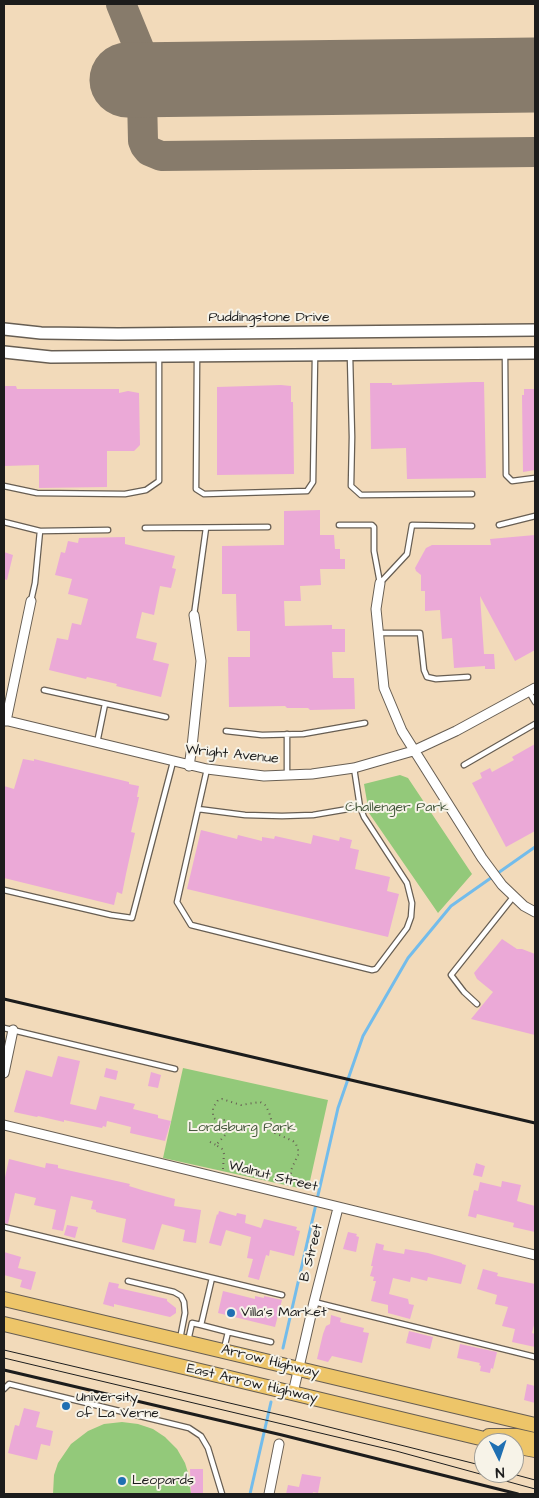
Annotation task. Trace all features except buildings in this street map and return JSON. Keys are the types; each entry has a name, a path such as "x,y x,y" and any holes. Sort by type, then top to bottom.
{"main road":[{"name":"Arrow Highway","path":"4,1299 535,1425"},
{"name":"East Arrow Highway","path":"4,1324 474,1437"},
{"path":"469,1436 517,1436 535,1440"}],"street":[{"name":"Puddingstone Drive","path":"4,329 41,333 108,334 535,330"},
{"path":"4,352 52,357 535,352"},
{"path":"380,583 376,609 384,688 402,731 486,864 502,885 524,906 535,912"},
{"path":"5,720 31,601"},
{"path":"189,766 201,660 194,615"},
{"name":"Wright Avenue","path":"5,720 189,766 264,776 312,774 354,768 413,751 456,731 532,690"},
{"path":"4,1073 8,1029"},
{"name":"Walnut Street","path":"4,1125 535,1255"},
{"name":"B Street","path":"293,1393 338,1208"},
{"path":"269,1494 279,1444"}],"lane":[{"path":"505,353 506,475 512,481 535,478"},
{"path":"350,354 351,486 361,495 472,494"},
{"path":"197,356 196,489 204,494 307,491 313,482 316,355"},
{"path":"4,486 36,493 125,494 146,490 158,481 159,357"},
{"path":"499,525 535,516"},
{"path":"4,522 40,531 108,530"},
{"path":"339,525 374,527 374,551 380,583"},
{"path":"380,583 406,554 412,525 472,526"},
{"path":"145,528 268,527"},
{"path":"194,615 206,528"},
{"path":"31,601 35,583 40,531"},
{"path":"378,633 420,632 424,670 427,677 436,679 468,677"},
{"path":"44,690 166,717"},
{"path":"532,690 535,702"},
{"path":"98,743 105,704"},
{"path":"226,731 262,735 303,734 365,723"},
{"path":"464,765 535,724"},
{"path":"286,734 287,775"},
{"path":"4,890 111,915 132,918 173,762"},
{"path":"207,769 177,902 191,925 372,970 376,969 407,928 411,916 412,903 407,883 364,817 360,807 354,768"},
{"path":"198,809 226,814 282,816 313,815 360,807"},
{"path":"477,1004 464,992 451,975 514,896"},
{"path":"8,1029 175,1069"},
{"path":"4,1227 282,1295"},
{"path":"201,1325 212,1278"},
{"path":"128,1281 174,1292 181,1296 184,1302 185,1313 183,1341"},
{"path":"314,1302 535,1357"},
{"path":"183,1341 192,1323 271,1342"},
{"path":"224,1350 228,1332"},
{"path":"4,1390 9,1384 189,1428 201,1436 208,1448 222,1494"}],"path":[{"path":"216,1145 228,1132 229,1128 229,1123 226,1120 216,1120 213,1118 212,1108 218,1100 222,1099 241,1105 260,1102 265,1105 269,1112 275,1133 296,1144 298,1155 291,1170 291,1186"},
{"path":"210,1142 222,1149 224,1154 223,1171"}],"green space":[{"name":"Challenger Park","path":"400,775 408,778 472,874 438,913 369,813 364,784"},
{"name":"Lordsburg Park","path":"183,1068 328,1100 308,1190 163,1158"},
{"path":"122,1422 138,1424 153,1429 165,1437 177,1449 185,1463 191,1494 53,1494 54,1475 58,1463 71,1444 88,1431 104,1424"}],"waterway":[{"path":"283,1348 338,1108 363,1036 408,958 451,906 535,847"},
{"path":"250,1494 271,1402"}],"taxiway":[{"path":"121,4 141,53 143,141 149,151 161,156 535,152"}],"runway":[{"path":"127,80 535,75"}],"tram line":[{"path":"4,1350 289,1417 474,1463"},
{"path":"4,1358 396,1451 535,1489"},
{"path":"524,1477 535,1480"}],"railway":[{"path":"4,999 535,1123"},
{"path":"4,1370 282,1435 518,1494"}],"place":[{"name":"Villa's Market","path":"231,1313"},
{"name":"University of La Verne","path":"66,1406"},
{"name":"Leopards","path":"122,1481"}]}
